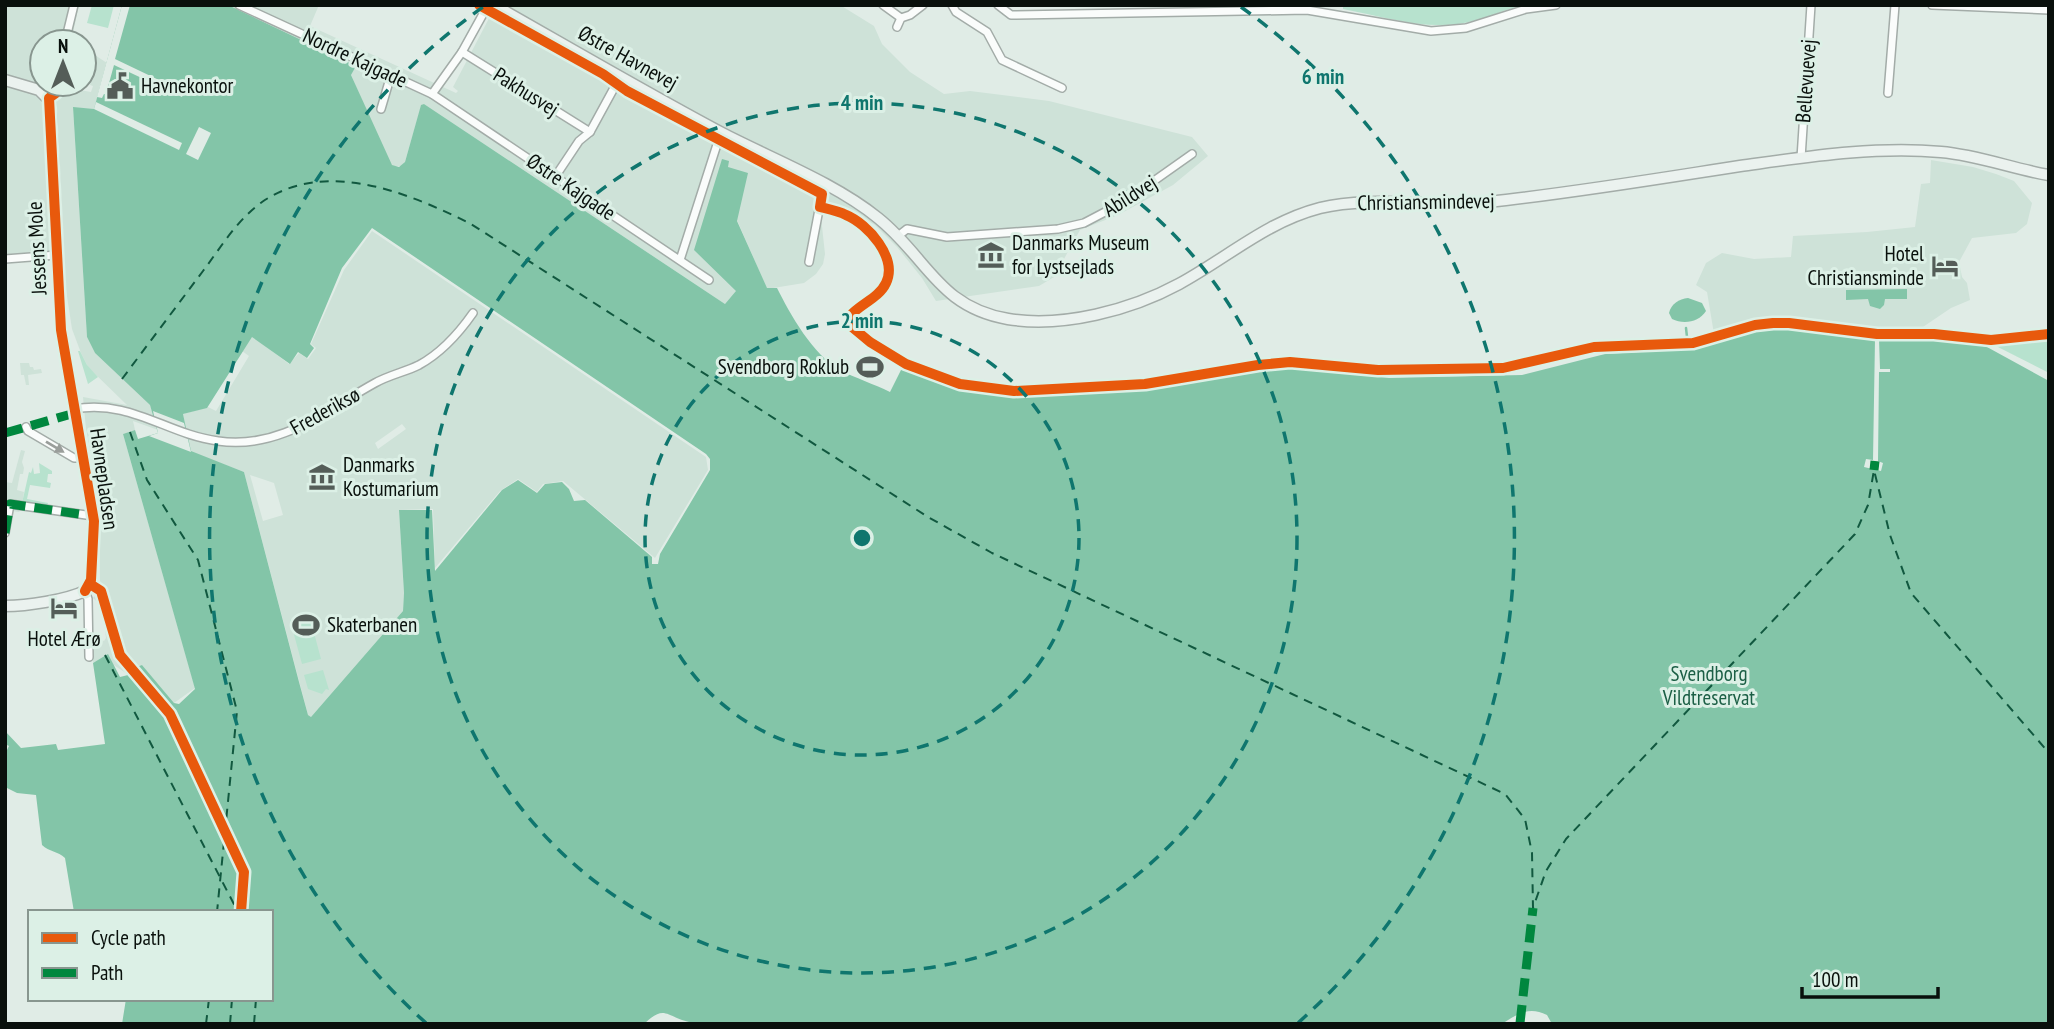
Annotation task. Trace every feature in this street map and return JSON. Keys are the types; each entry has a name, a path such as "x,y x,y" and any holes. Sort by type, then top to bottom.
{"street":[{"path":"68,28 74,5"},
{"name":"Nordre Kajgade","path":"239,5 432,94"},
{"path":"432,94 461,52 488,5"},
{"name":"Østre Havnevej","path":"494,5 620,77 864,207 898,236"},
{"path":"883,5 901,18"},
{"path":"897,27 901,18 923,5"},
{"path":"952,5 956,12 987,32 1002,60 1062,88"},
{"path":"998,5 1011,15 1307,10 1431,30 1466,28 1526,9 1556,5"},
{"name":"Bellevuevej","path":"1801,158 1811,5"},
{"path":"1888,93 1895,5"},
{"path":"1932,5 2049,10"},
{"name":"Pakhusvej","path":"461,52 590,132"},
{"path":"381,109 391,75"},
{"path":"555,177 579,141 590,132 620,77"},
{"path":"5,80 28,87"},
{"name":"Østre Kajgade","path":"432,94 709,280"},
{"name":"Jessens Mole","path":"49,98 61,330 74,411"},
{"path":"680,260 721,132"},
{"name":"Christiansmindevej","path":"898,236 939,285 970,308 1005,318 1054,320 1100,313 1138,302 1179,284 1268,228 1320,208 1349,203 1471,204 1801,158 1866,152 1946,152 2049,175"},
{"name":"Abildvej","path":"898,236 907,229 947,237 1058,229 1084,223 1124,202 1192,154"},
{"path":"808,262 822,194 827,187"},
{"path":"820,207 847,215 882,247 888,259 889,273 886,283 880,292 854,311 850,322 852,327 870,342 906,364"},
{"name":"Jessens Mole","path":"5,259 57,255"},
{"name":"Frederiksø","path":"74,411 92,406 114,407 212,440 240,443 267,439 289,432 377,382 426,360 457,335 473,313"},
{"name":"Havnepladsen","path":"74,411 93,516 91,580 85,591 90,619 89,657"},
{"path":"27,429 74,458 83,458"},
{"path":"5,533 10,504 93,516"},
{"path":"5,606 61,598 85,591"}],"shaded area":[{"path":"5,5 79,5 74,28 28,28 28,98 97,98 94,109 73,108 87,337 95,353 150,405 158,430 133,421 135,430 123,434 195,688 174,703 142,665 129,675 103,658 93,663 91,629 96,637 104,641 106,638 102,606 93,598 103,587 100,581 99,496 86,429 83,397 127,405 88,367 81,353 72,329 65,283 58,283 57,256 5,259"},
{"path":"92,5 114,5 108,28 87,23"},
{"name":"Svendborg Vildtreservat","path":"122,5 228,5 356,66 351,75 392,165 399,167 405,162 421,105 424,104 725,304 736,291 694,250 722,159 729,161 728,167 748,173 737,221 767,288 777,288 803,333 830,363 890,392 902,368 936,381 1012,397 1136,390 1299,366 1389,378 1522,375 1605,354 1693,349 1761,329 1787,328 1875,339 1957,340 1987,347 2049,381 2049,1024 1552,1024 1547,1015 1529,1011 1502,1024 700,1024 659,1013 644,1024 122,1024 126,1001 273,1001 273,910 74,910 65,858 42,845 36,795 17,793 5,787 5,754 9,746 5,744 5,731 21,748 56,744 58,750 105,744 93,663 108,654 120,677 128,675 116,659 124,652 137,667 142,665 174,703 179,704 195,689 123,434 135,430 138,439 158,433 150,405 95,353 87,337 73,107 94,109","holes":["372,228 706,454 710,459 710,470 660,554 658,564 652,564 652,557 585,500 574,501 569,489 562,482 545,484 537,493 518,480 502,490 435,571 432,510 399,510 403,611 311,717 308,715 244,472 191,451 183,414 207,408 252,337 290,364 298,352 307,358 314,348 310,344 342,268"]},
{"path":"228,5 319,5 310,26 456,93 458,91 453,87 496,5 840,5 874,26 882,44 910,72 944,94 970,91 1049,101 1192,137 1208,156 1173,185 1118,215 1080,230 1054,277 1039,286 936,301 922,278 875,225 837,204 821,217 825,254 823,264 816,274 804,283 767,289 737,220 728,166 722,159 736,292 725,304 424,104 421,106 405,162 401,166 393,166 351,75 355,66"},
{"path":"1343,5 1522,5 1474,21 1429,25 1343,9"},
{"path":"98,57 107,63 98,95"},
{"name":"Hotel Christiansminde","path":"1931,160 1973,167 2014,181 2032,203 2027,224 2016,233 1972,238 1959,262 1970,300 1951,308 1917,331 1869,330 1778,318 1714,334 1707,292 1696,285 1706,263 1722,253 1754,259 1791,257 1793,236 1915,227 1921,184 1930,183"},
{"path":"372,231 706,457 708,470 655,558 563,481 543,484 537,492 518,479 500,491 435,568 433,509 399,510 403,611 311,717 308,715 244,472 191,452 183,414 208,407 216,411 249,356 242,351 252,336 289,364 299,353 308,359 316,348 311,344 344,270","holes":["402,424 406,429 378,449 375,443","250,475 274,483 283,515 263,521"]},
{"path":"1907,289 1907,299 1885,299 1880,309 1870,306 1868,299 1846,300 1846,290"},
{"path":"1688,298 1702,303 1706,311 1691,321 1672,319 1669,313 1672,307"},
{"path":"2049,337 2049,373 1994,345 2030,338"},
{"path":"78,351 98,377 88,384"},
{"path":"20,363 29,363 34,370 41,369 42,373 28,375 29,385 26,385 24,375 21,375"},
{"path":"21,450 25,451 22,462 24,468 17,490 24,492 21,510 5,510 5,482 12,483"},
{"path":"39,463 52,471 52,474 48,474 47,482 51,483 50,488 30,485 27,499 48,503 47,507 22,503 29,472 31,473 33,467 34,474 40,473"},
{"path":"309,614 321,659 302,664 290,620"},
{"path":"323,670 329,690 326,689 322,694 308,689 304,675"}],"pier":[{"path":"122,5 130,5 115,59 184,92 182,97 114,65 106,94 102,98 98,97"},
{"path":"96,102 182,143 179,150 94,109"},
{"path":"199,127 211,133 198,160 186,154"},
{"path":"1875,339 1879,339 1880,369 1890,369 1890,372 1879,372 1878,461 1883,463 1881,471 1864,467 1866,459 1873,460"},
{"path":"153,411 184,423 191,452 149,436 158,433"},
{"path":"124,652 138,668 131,668 129,675 116,659"}],"waterway":[{"path":"1686,328 1687,337"}],"ferry route":[{"path":"122,379 230,234 262,202 287,189 340,181 367,185 421,201 471,224 928,517 992,553 1505,794 1525,819 1532,853 1533,908 1546,871 1566,839 1855,534 1868,505 1874,470 1890,535 1911,593 2049,753"},
{"path":"130,432 147,480 198,560 237,711 217,910"},
{"path":"105,655 237,910"},
{"path":"120,655 170,714 244,872 241,910"},
{"path":"206,1024 209,1001"},
{"path":"230,1024 232,1001"},
{"path":"254,1024 256,1001"}],"marked path":[{"path":"5,433 75,413"},
{"path":"1874,470 1875,461"},
{"path":"5,533 10,504 93,516"},
{"path":"1520,1023 1533,908"}],"cycle path":[{"path":"479,5 603,74 627,91 822,194 820,207 855,219 879,243 888,263 889,273 879,293 850,316 852,327 870,342 906,364 960,384 1014,391 1145,384 1290,362 1378,370 1503,368 1594,347 1693,343 1755,325 1773,323 1877,334 1934,334 1991,340 2049,334"},
{"path":"49,98 61,330 94,521 91,580 85,591"},
{"path":"90,584 101,591 120,655 170,714 244,872 241,910"}],"place":[{"name":"Havnekontor","path":"120,86"},
{"name":"Danmarks Museum for Lystsejlads","path":"991,255"},
{"name":"Hotel Christiansminde","path":"1945,266"},
{"name":"Svendborg Roklub","path":"870,367"},
{"name":"Danmarks Kostumarium","path":"322,477"},
{"name":"Hotel Ærø","path":"64,608"},
{"name":"Skaterbanen","path":"306,625"}]}
